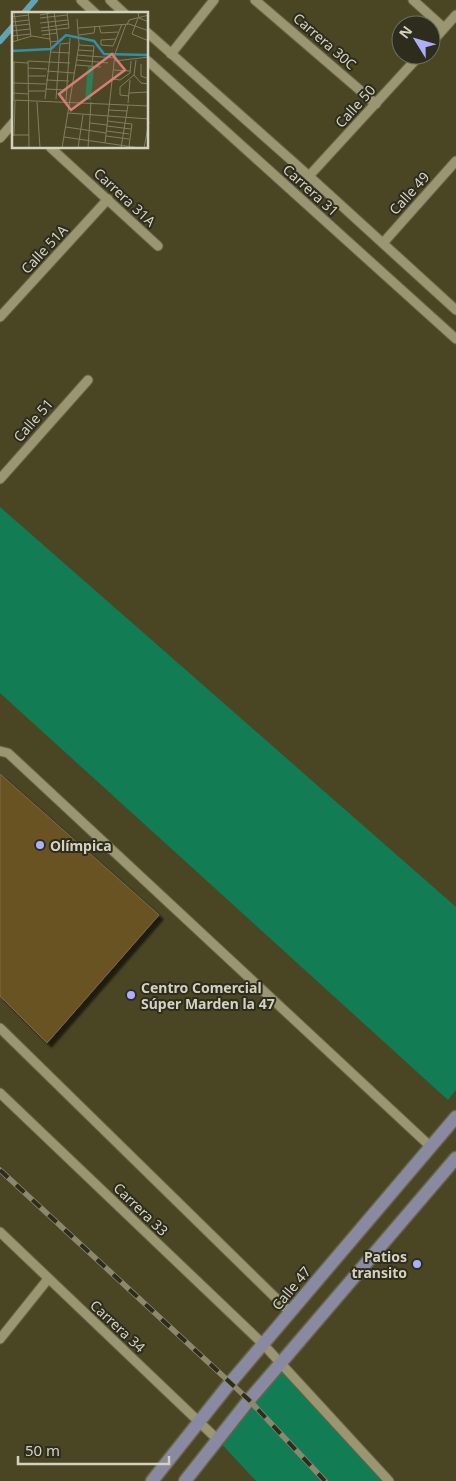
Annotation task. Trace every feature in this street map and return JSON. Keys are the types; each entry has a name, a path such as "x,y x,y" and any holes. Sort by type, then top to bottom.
{"main road":[{"name":"Calle 47","path":"152,1481 263,1344 456,1117"},
{"path":"184,1481 217,1439 456,1158"}],"street":[{"path":"82,0 94,12"},
{"path":"171,54 214,0"},
{"name":"Carrera 30C","path":"255,0 376,104"},
{"path":"413,0 444,28"},
{"path":"113,3 123,12"},
{"path":"441,31 456,15"},
{"name":"Carrera 31","path":"149,34 456,310"},
{"name":"Carrera 31","path":"149,62 456,339"},
{"name":"Calle 50","path":"309,176 411,65"},
{"path":"0,138 12,124"},
{"name":"Carrera 31A","path":"52,149 158,246"},
{"name":"Calle 49","path":"383,243 456,162"},
{"name":"Calle 51A","path":"0,317 108,200"},
{"name":"Calle 51","path":"0,479 88,380"},
{"path":"0,751 8,753 431,1147"},
{"path":"0,1028 290,1312"},
{"name":"Carrera 33","path":"0,1094 263,1344"},
{"name":"Carrera 34","path":"0,1232 217,1439"},
{"path":"0,1339 48,1279"},
{"path":"263,1344 389,1481"}],"green space":[{"path":"0,507 456,907 456,1090 448,1100 0,693"},
{"path":"281,1364 389,1481 256,1481 217,1439"}],"building":[{"name":"Olímpica","path":"0,774 159,915 47,1043 0,996"}],"waterway":[{"path":"25,12 35,0"},
{"path":"0,41 12,27"}],"railway":[{"path":"0,1170 249,1400 325,1481"}],"place":[{"name":"Olímpica","path":"40,845"},
{"name":"Centro Comercial Súper Marden la 47","path":"131,995"},
{"name":"Patios transito","path":"417,1264"}]}
